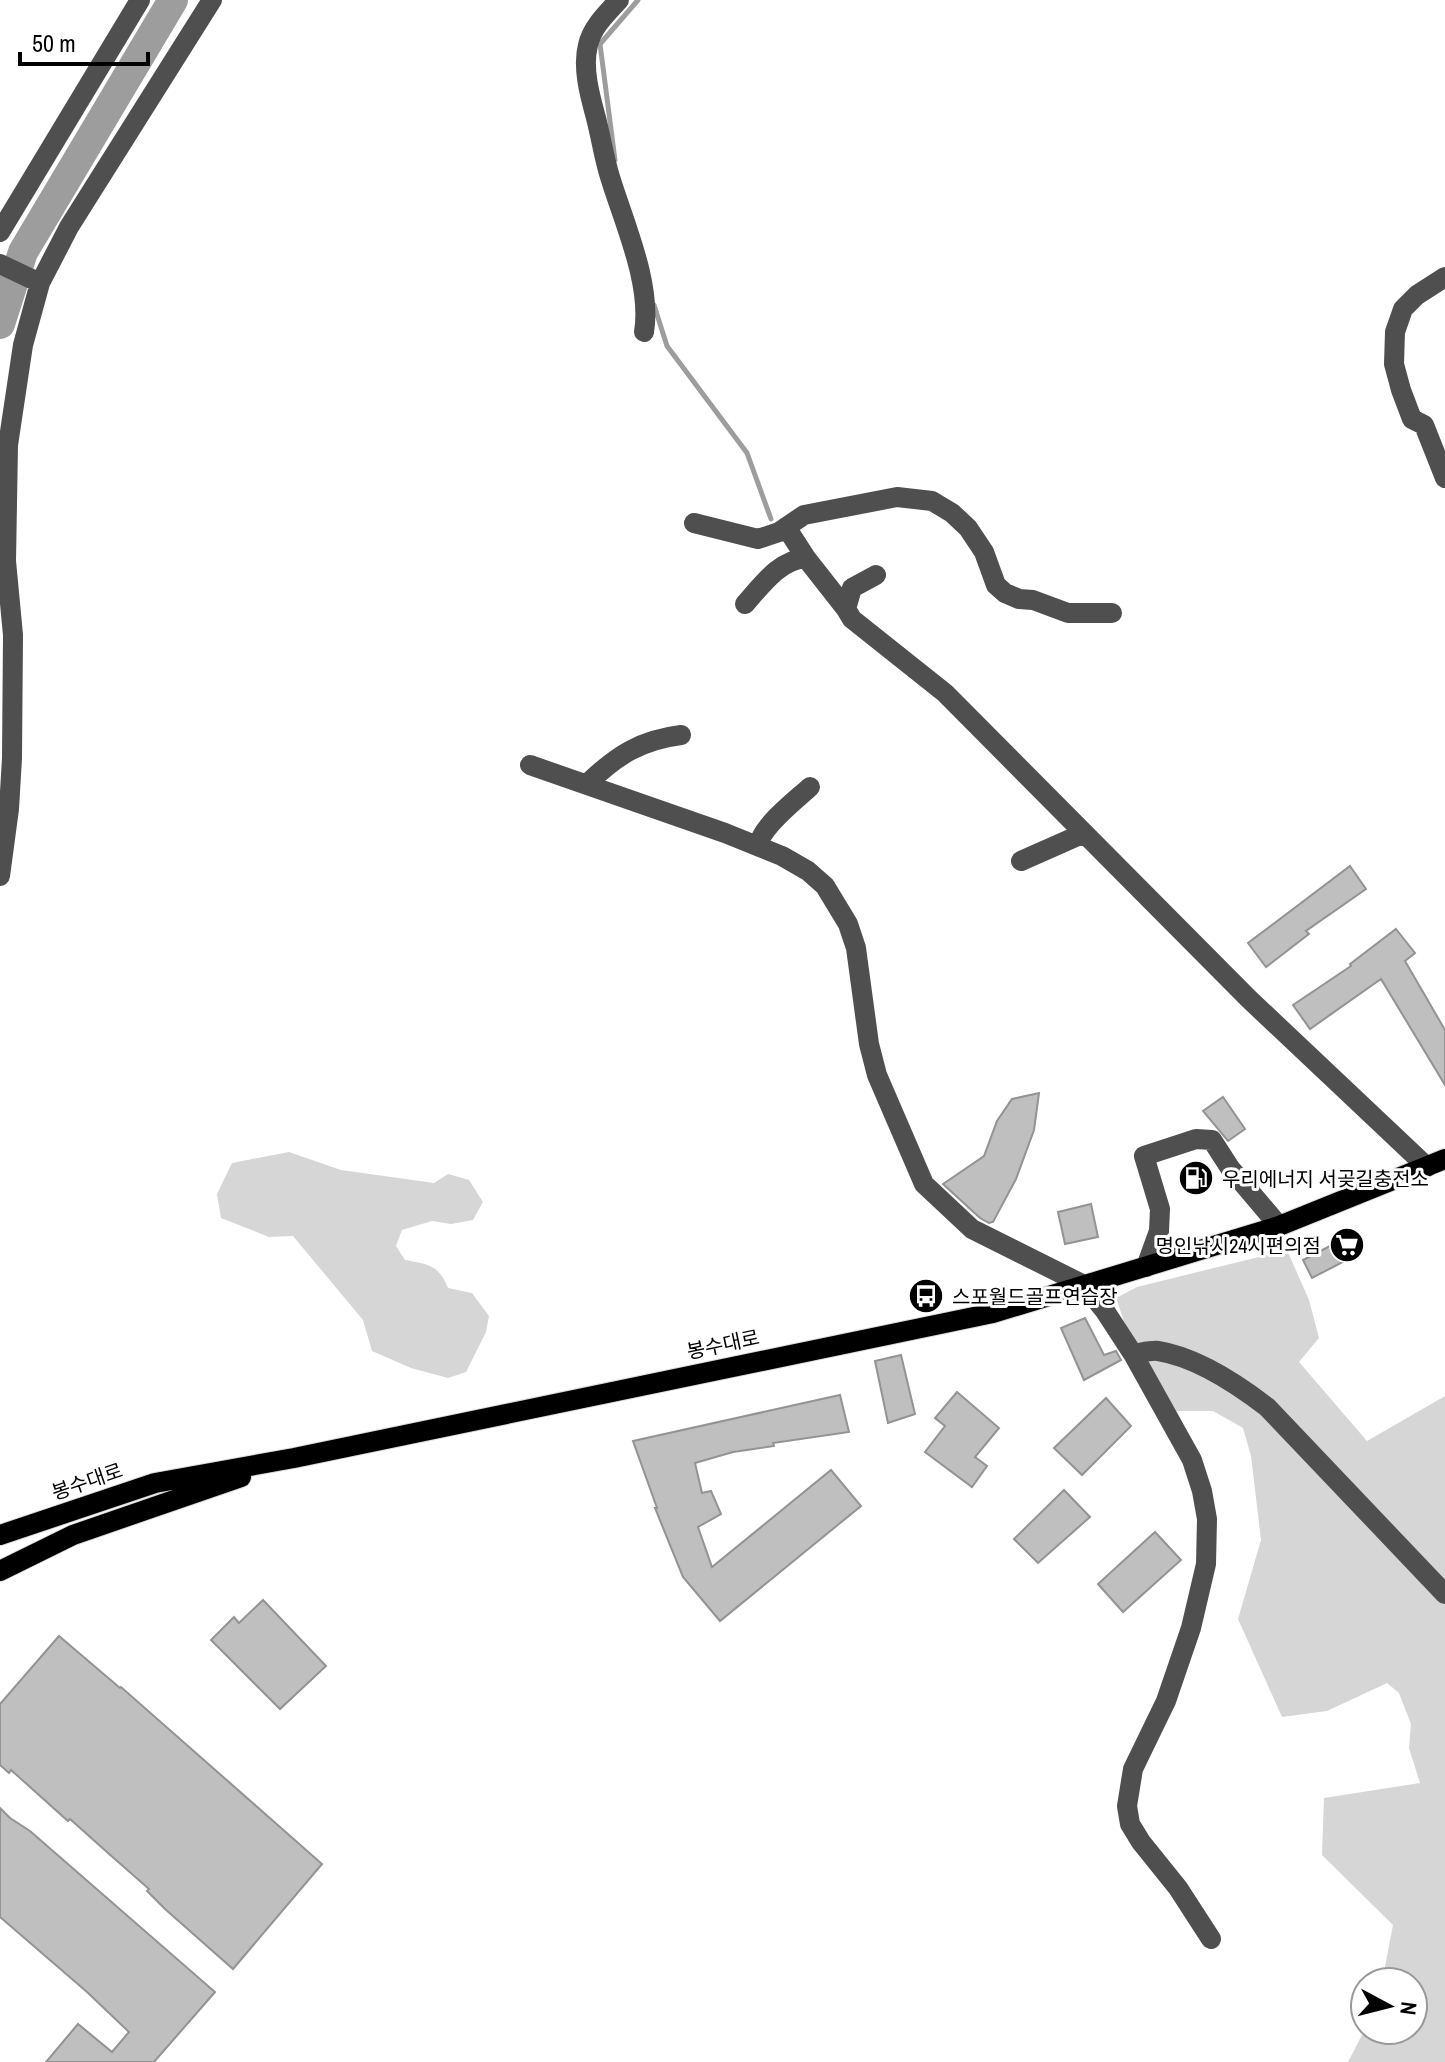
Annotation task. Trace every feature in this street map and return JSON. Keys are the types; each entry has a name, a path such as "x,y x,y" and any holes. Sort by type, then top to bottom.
{"main road":[{"name":"봉수대로","path":"0,1535 155,1483 294,1458 993,1313 1279,1226 1436,1163"},
{"path":"0,1571 73,1535 162,1507 294,1458"},
{"path":"0,1547 37,1524"}],"street":[{"path":"0,232 140,0"},
{"path":"0,876 12,758 13,635 6,561 8,445 20,357 39,283 69,227 212,0"},
{"path":"619,0 597,25 591,37 587,65 590,94 608,172 640,273 644,332"},
{"path":"0,264 39,283"},
{"path":"1445,277 1417,295 1403,309 1395,332 1394,364 1412,419 1424,425 1445,478"},
{"path":"694,523 758,539 771,536 804,515 897,497 932,501 952,513 968,528 984,552 996,585 1005,593 1068,613 1112,613"},
{"path":"786,527 852,619 945,693 1249,999 1436,1163"},
{"path":"745,604 774,572 792,561 806,558"},
{"path":"846,609 852,588 876,575"},
{"path":"587,784 627,751 653,739 681,735"},
{"path":"530,765 759,846 808,871 825,886 848,924 856,948 869,1044 877,1075 924,1184 972,1229 1084,1285 1133,1354 1192,1460 1207,1519 1206,1564 1188,1640 1166,1701 1138,1756 1128,1788 1127,1806 1130,1824 1141,1842 1178,1888 1211,1939"},
{"path":"759,846 764,829 810,787"},
{"path":"1021,861 1082,834"},
{"path":"1146,1267 1159,1231 1160,1209 1144,1156 1196,1139 1212,1140 1230,1168 1279,1226"},
{"path":"1133,1354 1157,1351 1206,1367 1267,1407 1445,1594"}],"shaded area":[{"path":"289,1152 341,1170 434,1183 448,1174 469,1180 483,1202 473,1220 451,1224 432,1221 402,1230 396,1246 405,1260 437,1270 448,1288 472,1293 489,1316 486,1332 466,1372 448,1378 411,1368 372,1351 363,1320 293,1236 269,1237 221,1218 217,1194 232,1163"},
{"path":"1287,1250 1309,1300 1319,1338 1299,1362 1367,1441 1445,1396 1445,2062 1348,2062 1356,2046 1429,2046 1429,1966 1385,1966 1393,1925 1322,1855 1324,1798 1420,1783 1409,1748 1411,1724 1399,1693 1387,1683 1327,1711 1282,1717 1238,1619 1261,1540 1251,1456 1243,1428 1213,1411 1171,1411 1128,1333 1116,1298 1137,1287"}],"building":[{"path":"1350,866 1366,889 1306,931 1309,934 1266,967 1248,943"},
{"path":"1396,929 1415,953 1405,961 1445,1030 1445,1085 1381,979 1310,1029 1293,1005 1351,966"},
{"path":"1039,1093 1034,1130 1016,1179 993,1222 989,1223 943,1184 984,1156 997,1121 1012,1099"},
{"path":"1223,1097 1245,1129 1228,1141 1203,1111"},
{"path":"1091,1204 1098,1237 1065,1244 1058,1212"},
{"path":"1351,1235 1360,1253 1312,1278 1303,1260"},
{"path":"1085,1318 1104,1355 1116,1351 1121,1360 1084,1380 1061,1328"},
{"path":"901,1355 915,1414 888,1423 875,1361"},
{"path":"957,1392 999,1428 975,1457 987,1466 972,1487 925,1452 945,1426 935,1418"},
{"path":"840,1395 849,1432 773,1443 774,1446 733,1452 695,1463 702,1493 711,1491 721,1514 698,1527 712,1567 831,1470 861,1506 720,1621 683,1577 655,1508 633,1441"},
{"path":"1106,1398 1131,1426 1082,1475 1054,1448"},
{"path":"1064,1490 1090,1517 1038,1563 1014,1539"},
{"path":"1155,1532 1181,1560 1123,1612 1098,1584"},
{"path":"263,1600 326,1666 280,1709 211,1640 234,1617 239,1623"},
{"path":"59,1636 322,1864 233,1969 70,1819 68,1821 11,1770 9,1773 0,1765 0,1704"},
{"path":"0,1808 215,1992 154,2062 46,2062 78,2024 112,2052 129,2032 0,1917"}],"waterway":[{"path":"0,324 23,252 173,0"},
{"path":"615,160 600,44 638,0"},
{"path":"654,305 667,346 747,453 771,519"}],"place":[{"name":"우리에너지 서곶길충전소","path":"1196,1178"},
{"name":"명인낚시24시편의점","path":"1347,1245"},
{"name":"스포월드골프연습장","path":"926,1296"}]}
